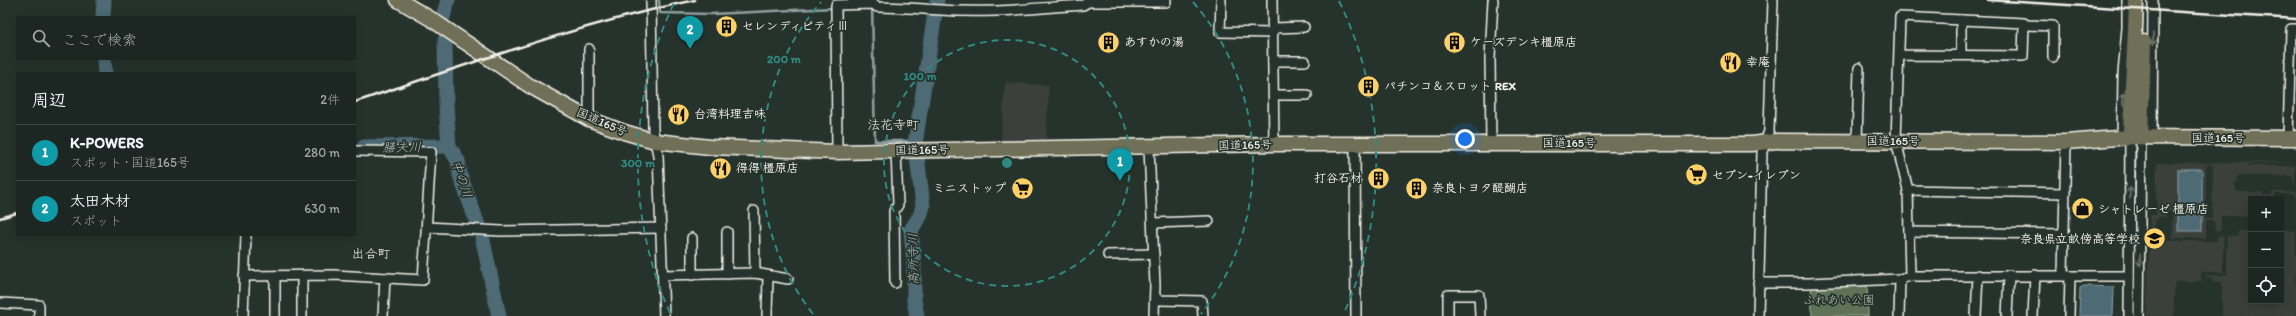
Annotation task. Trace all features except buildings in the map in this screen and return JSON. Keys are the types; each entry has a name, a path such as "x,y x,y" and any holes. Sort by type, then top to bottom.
{"highway":[{"name":"国道165号","path":"398,0 431,19 530,86 589,120 655,141 718,148 837,152 896,150 1150,148 1274,144 1765,143 1775,141 2066,142 2136,137 2292,138"},
{"path":"2136,0 2135,51 2131,77 2136,137"},
{"path":"2136,137 2145,0"}],"street":[{"path":"651,0 653,131 661,228 664,316"},
{"path":"837,152 836,4 874,4 877,7 936,10 1016,9 1083,5 1088,1 1166,2 1166,0"},
{"path":"1221,0 1220,32 1304,27"},
{"path":"1272,0 1274,144"},
{"path":"1491,143 1490,58 1493,0"},
{"path":"1758,316 1762,152 1768,131 1773,0"},
{"path":"2127,0 2127,28 2123,74 2136,137 2139,316"},
{"path":"2128,314 2136,137 2153,0"},
{"path":"1910,276 1908,190 1896,141 1900,55 1900,17 2024,23 2024,25 2053,26 2053,57"},
{"path":"1961,20 1961,55"},
{"path":"1900,55 2023,56 2024,25"},
{"path":"2292,138 2291,30 2296,30"},
{"path":"589,49 589,120"},
{"path":"1273,61 1306,61"},
{"path":"1858,141 1859,68"},
{"path":"1274,95 1307,94"},
{"path":"2066,142 2064,234 2069,316"},
{"path":"1355,145 1356,316"},
{"path":"1150,148 1154,254 1154,316"},
{"path":"895,283 894,211 898,205 896,150"},
{"path":"244,276 275,277 334,275 423,280 431,152 356,151"},
{"path":"1908,190 2065,193"},
{"path":"754,211 754,274"},
{"path":"1153,223 1209,221"},
{"path":"427,227 501,231 661,228"},
{"path":"727,232 727,274"},
{"path":"1909,232 2064,234"},
{"path":"243,316 246,236"},
{"path":"692,238 692,275"},
{"path":"1108,255 1154,254"},
{"path":"663,275 754,274 788,279"},
{"path":"1976,316 1978,275"},
{"path":"2007,316 2009,275"},
{"path":"2033,316 2035,275"},
{"path":"302,276 302,316"},
{"path":"767,316 768,276"},
{"path":"1758,283 1809,283 1900,278 1910,276 2129,276"},
{"path":"275,277 275,316"},
{"path":"383,316 385,278"},
{"path":"1899,316 1900,278"},
{"path":"1448,316 1448,295 1479,295 1480,316"},
{"path":"1155,297 1160,300 1202,301 1203,316"},
{"path":"0,303 39,305 39,316"}],"shaded area":[{"path":"1005,83 1049,85 1046,141 1001,142"},
{"name":"奈良県立畝傍高等学校","path":"2296,162 2248,164 2248,166 2296,166 2294,187 2292,176 2237,176 2237,183 2234,183 2237,192 2263,192 2263,195 2272,195 2272,192 2296,192 2296,200 2294,194 2275,194 2275,196 2248,196 2248,216 2221,216 2221,231 2215,231 2214,221 2206,221 2206,238 2173,238 2172,212 2166,212 2166,217 2158,217 2158,219 2154,220 2154,238 2161,238 2161,241 2217,241 2217,236 2223,236 2223,272 2201,272 2201,281 2176,281 2174,284 2174,316 2147,316 2150,215 2156,215 2157,163","holes":["2208,164 2211,164 2213,167 2212,219 2206,219 2206,167"]},
{"path":"2284,229 2296,231 2296,316 2222,316 2222,282 2213,282 2213,278 2206,278 2206,276 2227,275 2227,236 2238,236 2238,231 2248,231 2248,304 2284,304"}],"green space":[{"name":"ふれあい公園","path":"1867,283 1868,316 1812,316 1811,284"}],"water":[{"path":"2178,169 2202,169 2202,231 2178,231"},
{"path":"2084,286 2114,287 2113,316 2079,316 2080,288"}],"waterway":[{"name":"膳夫川","path":"103,16 104,0"},
{"name":"中の川","path":"443,17 448,0"},
{"path":"659,0 660,13 712,14 834,8"},
{"name":"高所寺川","path":"915,144 937,0"},
{"path":"872,7 875,141 916,141"},
{"name":"中の川","path":"445,40 446,105 449,146 458,161 460,175 482,236 499,316"},
{"name":"膳夫川","path":"104,60 105,72"},
{"name":"膳夫川","path":"364,147 449,146"},
{"name":"高所寺川","path":"917,156 923,206 920,216 911,230 914,265 914,300 917,316"}],"railway":[{"path":"356,102 566,33 695,0"},
{"path":"1988,0 2296,19"},
{"path":"0,218 16,213"}],"place":[{"name":"セレンディピティⅢ","path":"727,26"},
{"name":"あすかの湯","path":"1109,42"},
{"name":"ケーズデンキ橿原店","path":"1455,42"},
{"name":"太田木材","path":"690,49"},
{"name":"幸庵","path":"1730,62"},
{"name":"パチンコ＆スロット REX","path":"1369,86"},
{"name":"台湾料理吉味","path":"678,114"},
{"name":"得得 橿原店","path":"721,168"},
{"name":"セブン-イレブン","path":"1697,175"},
{"name":"打谷石材","path":"1378,178"},
{"name":"K-POWERS","path":"1120,181"},
{"name":"ミニストップ","path":"1022,188"},
{"name":"奈良トヨタ醍醐店","path":"1416,188"},
{"name":"シャトレーゼ 橿原店","path":"2083,209"},
{"name":"奈良県立畝傍高等学校","path":"2155,239"}],"district":[{"name":"法花寺町","path":"893,124"},
{"name":"出合町","path":"371,253"}]}
